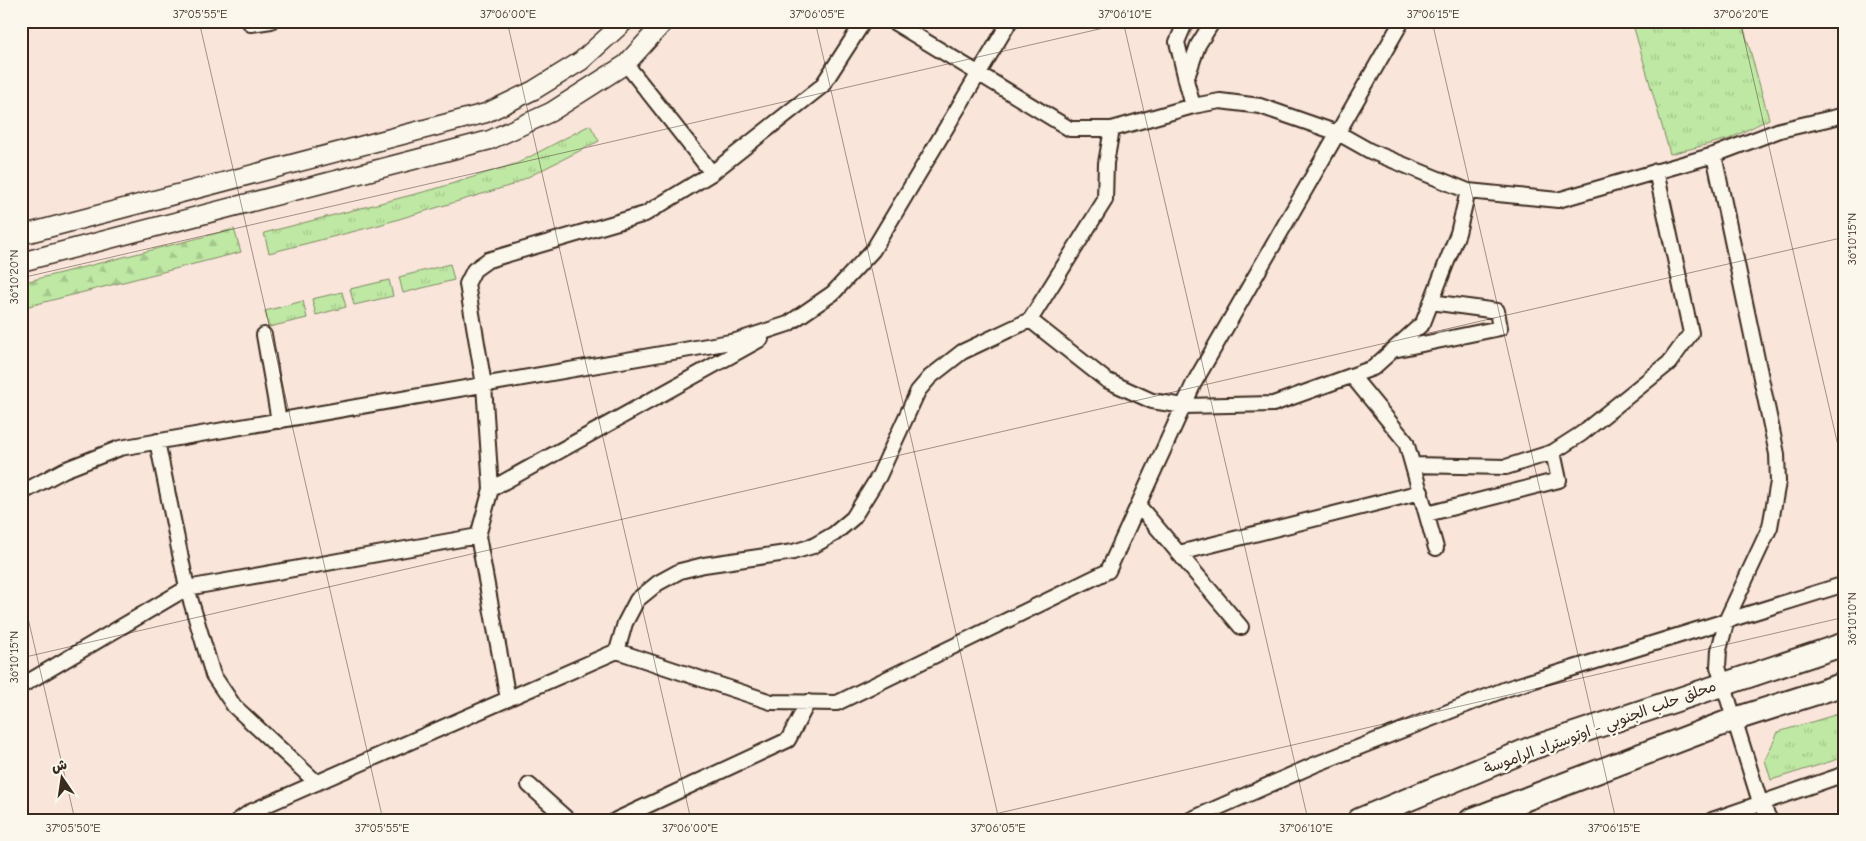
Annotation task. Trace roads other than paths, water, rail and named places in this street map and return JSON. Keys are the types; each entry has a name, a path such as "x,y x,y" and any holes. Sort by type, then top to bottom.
{"highway":[{"name":"محلق حلب الجنوبي - اوتوستراد الراموسة","path":"1359,820 1532,748 1845,644"},
{"path":"1471,820 1735,719 1845,684"}],"street":[{"path":"249,21 251,24 271,21"},
{"path":"21,235 486,113 534,90 581,61 625,21"},
{"path":"21,262 490,140 550,112 626,64 665,21"},
{"path":"508,699 478,536 491,490 484,384 467,284 474,270 488,260 645,214 712,173 822,86 864,21"},
{"path":"892,21 1070,129 1112,129 1193,106 1220,101 1260,106 1338,133 1370,151 1468,191 1558,200 1714,155 1780,130 1845,115"},
{"path":"491,490 788,324 833,293 873,250 1010,21"},
{"path":"1186,21 1177,42 1193,106"},
{"path":"1186,80 1198,45 1213,21"},
{"path":"239,820 250,812 617,651 771,702 837,702 1108,571 1194,383 1402,21"},
{"path":"626,64 712,173"},
{"path":"617,651 624,623 637,600 658,583 680,571 704,565 793,552 813,546 834,534 853,518 879,476 918,391 930,377 962,352 1030,320 1105,200 1106,163 1112,129"},
{"path":"338,151 345,177"},
{"path":"1714,155 1778,454 1778,482 1770,527 1727,619 1718,668 1760,802 1762,820"},
{"path":"1413,465 1506,467 1553,452 1581,434 1669,363 1691,333 1656,171"},
{"path":"1030,320 1106,380 1152,400 1184,406 1273,404 1372,368 1423,323 1458,233 1468,191"},
{"path":"1392,350 1500,328 1498,311 1431,302"},
{"path":"21,493 64,470 120,448 736,341 788,324"},
{"path":"264,336 279,421"},
{"path":"1352,376 1406,442 1436,548"},
{"path":"157,442 187,588 213,675 234,706 317,783"},
{"path":"1427,514 1559,480 1553,452"},
{"path":"1179,553 1421,492"},
{"path":"1138,505 1241,627"},
{"path":"21,686 187,588 478,536"},
{"path":"1190,820 1314,765 1506,689 1845,584"},
{"path":"616,820 788,740 808,702"},
{"path":"1712,820 1845,774"},
{"path":"529,785 568,820"},
{"path":"1760,802 1770,820"},
{"path":"21,817 24,820"}]}
